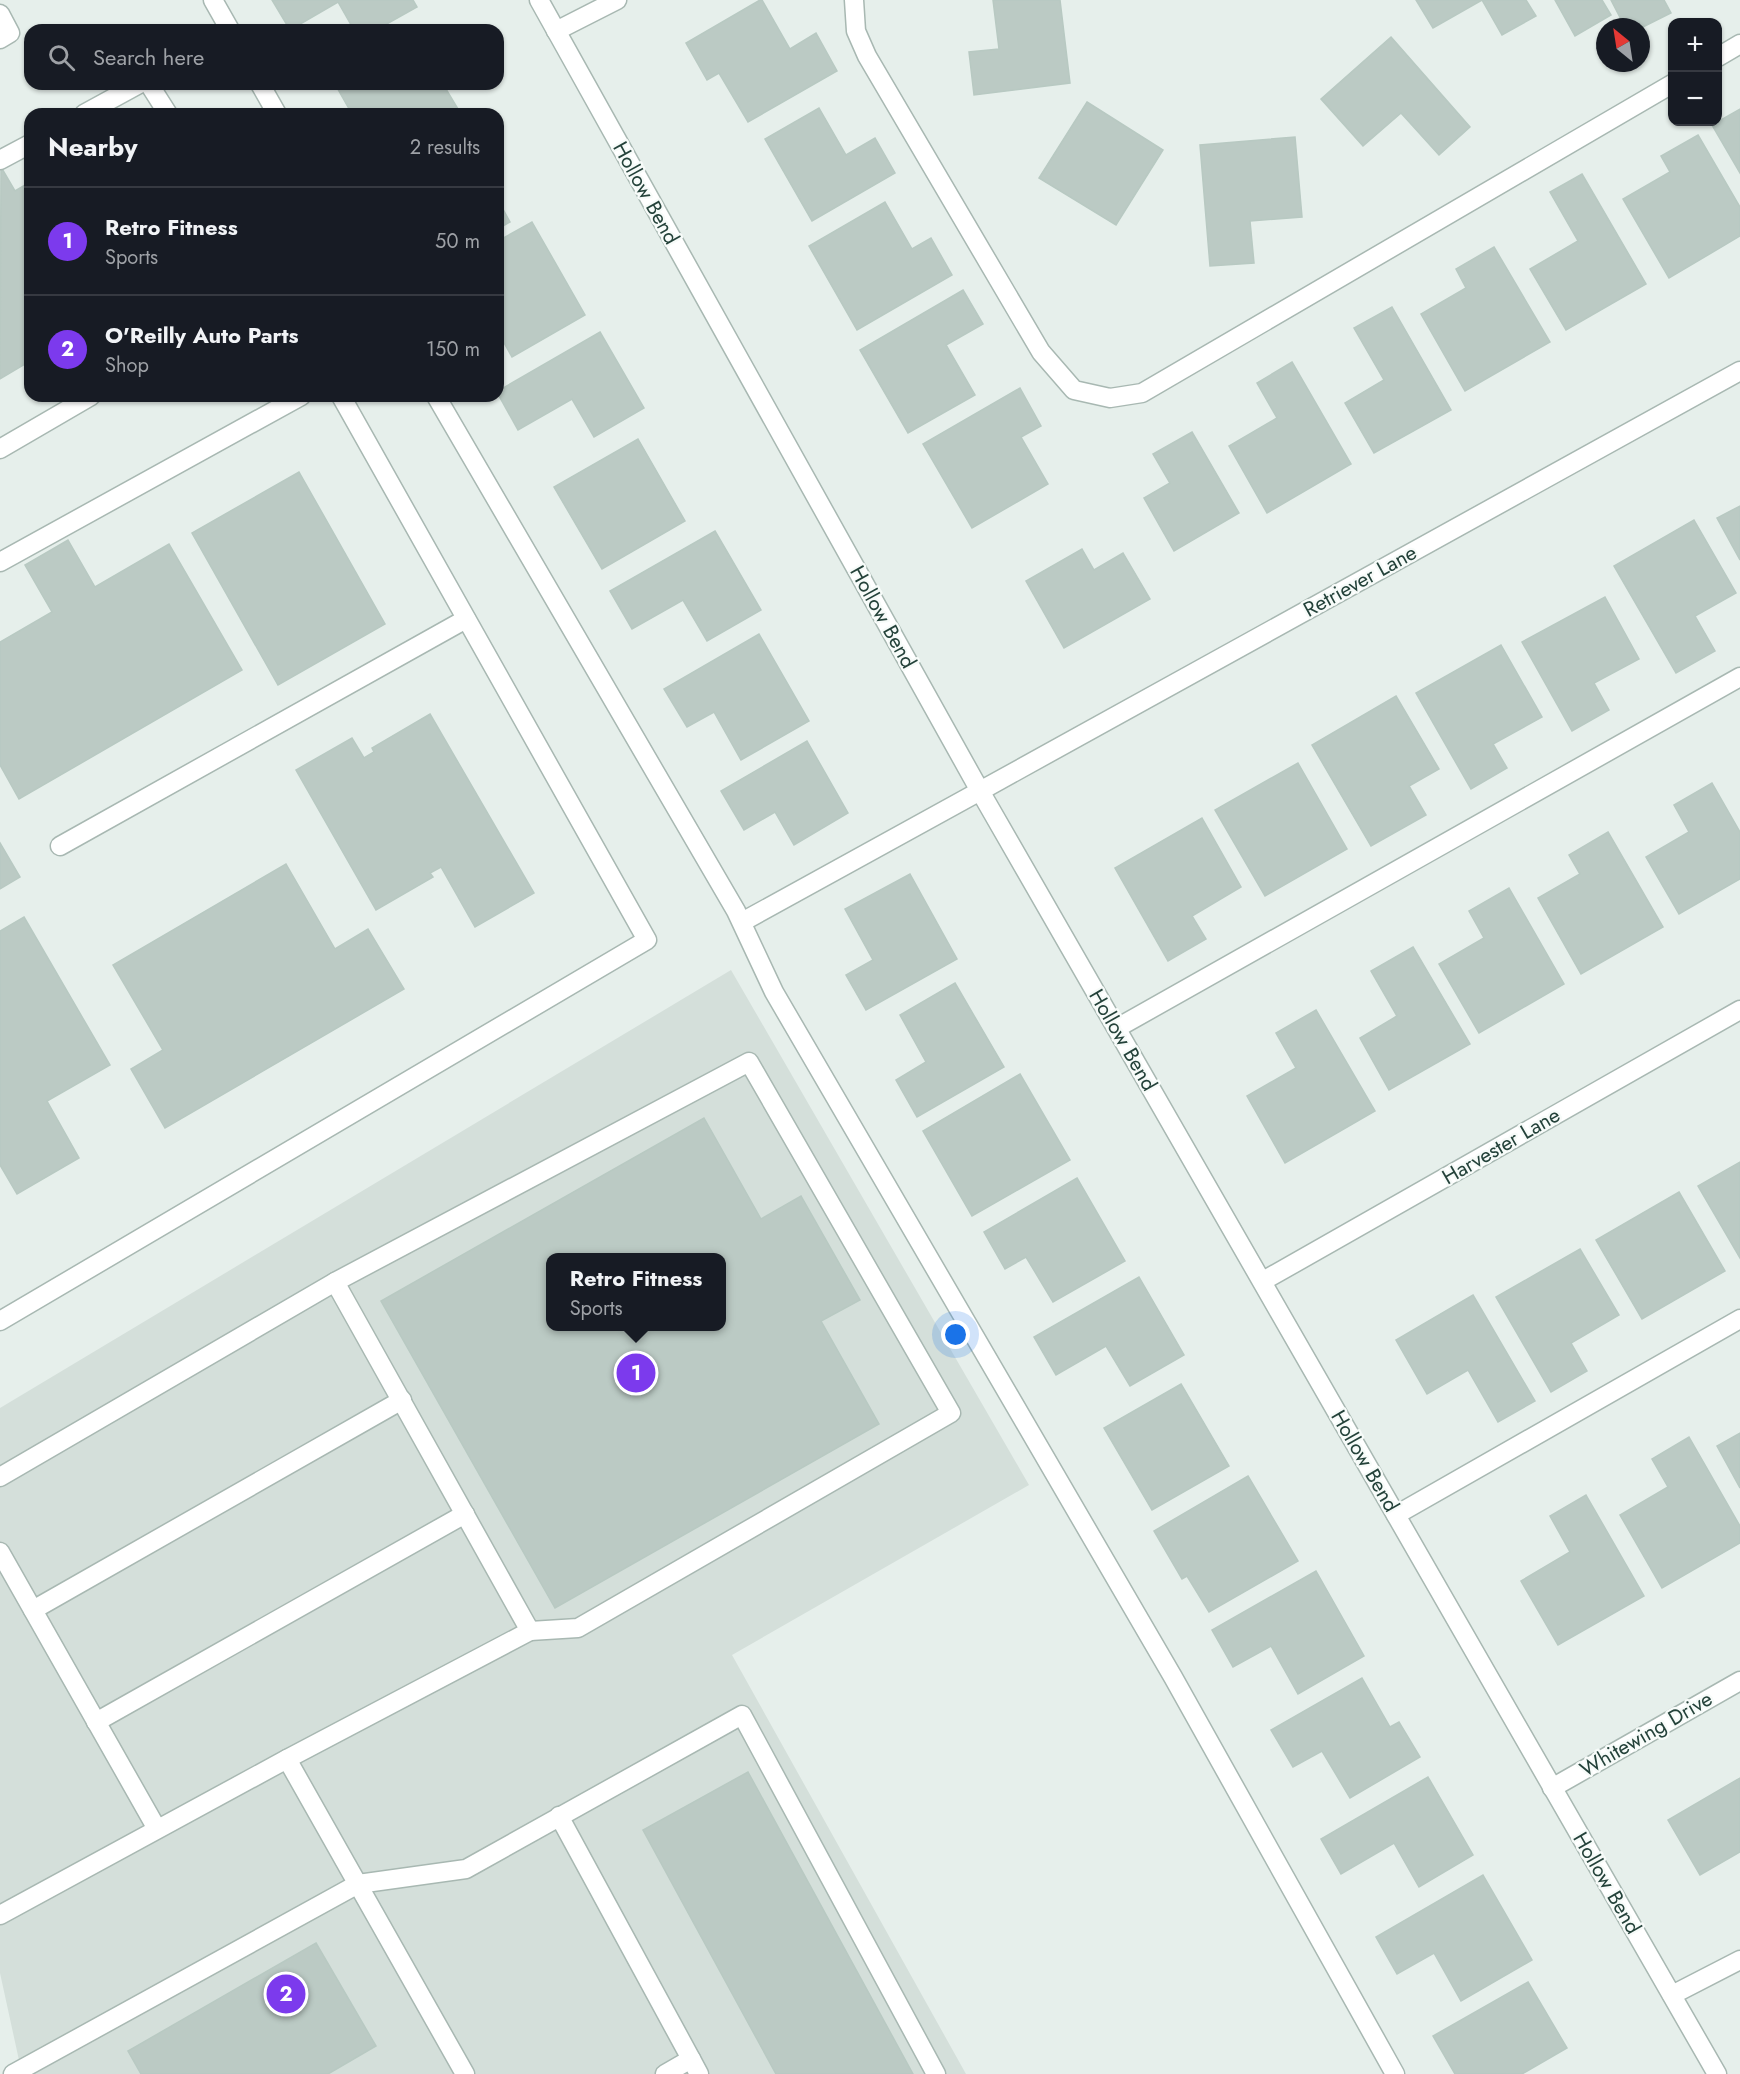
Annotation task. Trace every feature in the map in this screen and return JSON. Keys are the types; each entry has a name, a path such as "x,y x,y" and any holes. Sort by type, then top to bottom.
{"street":[{"path":"213,0 227,24"},
{"name":"Hollow Bend","path":"539,0 980,791 1717,2074"},
{"path":"556,31 617,0"},
{"path":"854,0 856,31 867,56 1041,352 1074,390 1110,398 1142,393 1668,86"},
{"path":"0,14 10,33 0,39"},
{"path":"1722,55 1740,44"},
{"path":"95,108 128,90"},
{"path":"153,90 164,108"},
{"path":"263,90 274,108"},
{"path":"0,160 24,147"},
{"name":"Retriever Lane","path":"742,922 1740,371"},
{"path":"0,450 81,402"},
{"path":"0,562 290,402"},
{"path":"0,1321 646,940 344,402"},
{"path":"439,402 742,922 774,992 1173,1677 1395,2074"},
{"path":"60,846 466,619"},
{"path":"1117,1028 1740,677"},
{"name":"Harvester Lane","path":"1263,1281 1740,1010"},
{"path":"0,1477 335,1282 749,1062 951,1413 578,1628 530,1631 287,1758 0,1914"},
{"path":"335,1282 530,1631"},
{"path":"1396,1515 1740,1320"},
{"path":"33,1610 402,1400"},
{"path":"96,1722 465,1514"},
{"path":"0,1552 156,1829"},
{"name":"Whitewing Drive","path":"1552,1788 1740,1681"},
{"path":"13,2074 358,1884 466,1869 742,1715 936,2074"},
{"path":"287,1758 465,2074"},
{"path":"559,1816 695,2067 665,2074"},
{"path":"1672,1995 1740,1960"}],"shaded area":[{"path":"731,970 1029,1485 732,1655 966,2074 22,2074 0,1973 0,1408"}],"building":[{"path":"272,0 413,0 417,7 387,24 351,24 338,2 300,24 286,24"},
{"path":"760,0 790,49 816,33 837,71 748,122 719,73 707,80 686,43"},
{"path":"993,0 1060,0 1070,83 974,95 969,52 999,49"},
{"path":"1416,0 1482,0 1433,28"},
{"path":"1482,0 1526,0 1536,16 1502,35"},
{"path":"1555,0 1602,0 1611,15 1606,18 1596,18 1596,24 1575,36"},
{"path":"1611,0 1664,0 1671,13 1650,24 1650,18 1620,18"},
{"path":"1391,37 1470,127 1439,155 1401,113 1363,146 1321,99"},
{"path":"338,90 447,90 457,108 349,108"},
{"path":"1087,102 1163,150 1116,225 1039,178"},
{"path":"819,108 846,155 875,138 895,173 812,221 765,139"},
{"path":"1740,109 1740,173 1713,126 1722,126 1722,119"},
{"path":"1698,135 1740,207 1740,236 1669,278 1623,199 1670,172 1661,156"},
{"path":"1295,137 1302,217 1250,221 1254,263 1210,266 1200,145"},
{"path":"1,167 15,191 24,186 24,365 0,379"},
{"path":"1582,174 1646,284 1566,330 1530,269 1578,241 1550,192"},
{"path":"885,202 912,249 931,238 952,275 857,330 809,246"},
{"path":"504,211 510,222 504,226"},
{"path":"532,222 585,315 512,357 504,343 504,238"},
{"path":"1494,247 1550,342 1465,391 1421,314 1466,288 1456,269"},
{"path":"963,290 983,324 946,345 975,395 908,433 860,350"},
{"path":"1392,307 1451,410 1374,453 1345,403 1384,380 1354,328"},
{"path":"600,332 644,408 594,437 572,399 518,430 502,402 504,388"},
{"path":"1292,362 1351,464 1267,513 1229,446 1277,418 1257,383"},
{"path":"1020,388 1041,426 1021,437 1048,484 972,528 923,444"},
{"path":"1192,432 1239,513 1174,551 1144,498 1170,483 1153,454"},
{"path":"638,439 685,521 602,569 554,487"},
{"path":"299,472 385,624 278,685 192,533"},
{"path":"1740,506 1740,560 1717,518"},
{"path":"1694,520 1736,593 1695,616 1715,651 1676,673 1614,566"},
{"path":"715,531 761,610 707,641 683,600 632,629 610,591"},
{"path":"68,540 95,587 169,544 242,670 19,799 0,765 0,642 52,612 25,565"},
{"path":"1082,549 1094,570 1123,553 1150,599 1064,648 1026,581"},
{"path":"1605,597 1639,659 1594,683 1609,710 1572,731 1522,642"},
{"path":"759,634 809,721 741,760 714,712 687,727 664,689"},
{"path":"1501,645 1542,717 1493,744 1507,768 1471,789 1416,693"},
{"path":"1396,696 1439,769 1409,786 1426,815 1371,846 1312,745"},
{"path":"430,714 534,893 475,927 441,867 430,873 433,877 376,910 296,770 352,738 364,758 374,752 372,748"},
{"path":"807,741 848,813 794,845 775,812 744,830 721,791"},
{"path":"1298,763 1347,849 1265,896 1215,810"},
{"path":"1712,783 1740,832 1740,879 1679,914 1646,857 1689,832 1674,805"},
{"path":"1202,818 1241,887 1192,916 1206,939 1168,961 1115,868"},
{"path":"1608,832 1663,927 1581,974 1538,898 1580,874 1569,855"},
{"path":"0,843 20,877 0,889"},
{"path":"286,864 335,949 368,929 404,989 165,1128 131,1069 163,1050 113,965"},
{"path":"910,874 957,959 866,1010 846,975 873,960 845,909"},
{"path":"1509,888 1564,984 1479,1033 1439,964 1484,938 1469,911"},
{"path":"24,917 110,1065 47,1101 79,1158 17,1194 0,1165 0,931"},
{"path":"1413,947 1470,1044 1389,1090 1360,1038 1397,1016 1371,971"},
{"path":"955,983 1004,1067 917,1117 896,1080 926,1062 900,1015"},
{"path":"1316,1010 1375,1111 1285,1163 1247,1096 1296,1068 1276,1033"},
{"path":"1020,1074 1070,1160 972,1216 923,1131"},
{"path":"704,1118 761,1219 801,1196 860,1300 821,1321 879,1424 555,1608 381,1301"},
{"path":"1740,1162 1740,1258 1698,1186"},
{"path":"1077,1178 1125,1261 1053,1302 1026,1257 1005,1269 984,1232"},
{"path":"1679,1192 1725,1271 1642,1319 1596,1240"},
{"path":"1580,1249 1619,1315 1571,1343 1587,1371 1551,1392 1496,1297"},
{"path":"1139,1277 1184,1355 1130,1386 1106,1346 1056,1375 1034,1337"},
{"path":"1473,1295 1535,1401 1498,1422 1468,1370 1427,1394 1396,1340"},
{"path":"1181,1384 1229,1466 1152,1510 1104,1428"},
{"path":"1740,1433 1740,1488 1717,1446"},
{"path":"1689,1437 1740,1526 1740,1543 1662,1588 1620,1515 1668,1487 1652,1459"},
{"path":"1248,1476 1298,1561 1209,1612 1187,1576 1182,1579 1154,1531"},
{"path":"1586,1495 1644,1596 1558,1645 1521,1581 1570,1552 1550,1516"},
{"path":"1316,1571 1364,1656 1298,1694 1271,1646 1233,1667 1212,1630"},
{"path":"1362,1678 1390,1727 1399,1722 1420,1757 1350,1798 1322,1751 1293,1767 1271,1730"},
{"path":"748,1772 913,2074 776,2074 643,1830"},
{"path":"1428,1777 1473,1855 1419,1887 1394,1843 1341,1874 1321,1839"},
{"path":"1740,1778 1740,1852 1700,1875 1668,1820"},
{"path":"1483,1875 1532,1960 1461,2001 1434,1953 1397,1974 1376,1937"},
{"path":"316,1943 376,2046 328,2074 141,2074 128,2051"},
{"path":"1528,1982 1567,2048 1522,2074 1455,2074 1433,2036"}],"place":[{"name":"Retro Fitness","path":"636,1373"},
{"name":"O'Reilly Auto Parts","path":"286,1994"}]}
